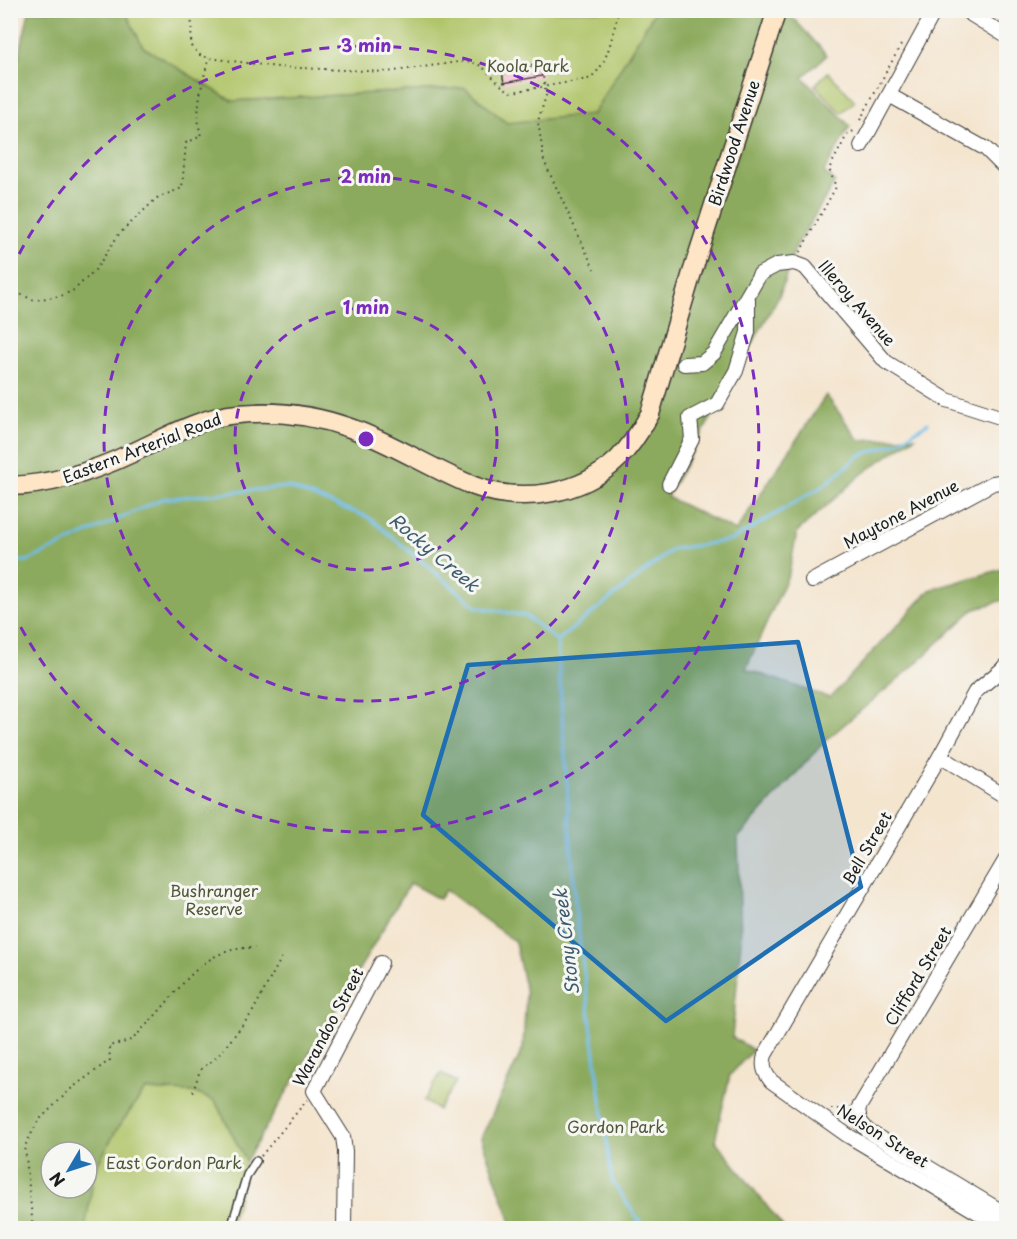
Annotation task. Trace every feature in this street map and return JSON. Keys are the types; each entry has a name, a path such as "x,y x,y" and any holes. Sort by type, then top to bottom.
{"main road":[{"name":"Birdwood Avenue","path":"691,276 777,10"},
{"name":"Eastern Arterial Road","path":"10,486 42,483 85,472 106,465 181,429 222,416 259,412 289,413 329,421 378,439 470,495 496,502 524,505 549,503 600,483 623,466 645,440 658,416 675,365 691,276"}],"street":[{"path":"861,146 935,10"},
{"path":"964,10 1006,36"},
{"path":"889,94 986,150 1006,169"},
{"name":"Illeroy Avenue","path":"684,364 702,363 714,353 760,274 777,266 794,263 805,267 886,362 947,400 1006,419"},
{"path":"669,483 692,438 690,418 717,404 736,371 748,332 748,294"},
{"name":"Maytone Avenue","path":"812,581 993,483 1006,481"},
{"name":"Bell Street","path":"765,1055 975,692 1006,666"},
{"path":"940,756 1006,797"},
{"name":"Clifford Street","path":"858,1109 1006,859"},
{"name":"Warandoo Street","path":"314,1091 381,963"},
{"name":"Nelson Street","path":"765,1055 763,1064 765,1073 771,1081 847,1135 1004,1228"},
{"path":"314,1091 343,1137 345,1151 344,1228"},
{"name":"Nelson Street","path":"858,1109 860,1121 868,1131 1006,1214"}],"lane":[{"path":"231,1228 237,1216 247,1175 256,1161"}],"path":[{"path":"192,10 191,46 200,55 208,58 278,67 387,72 466,61 477,62 504,88 512,92 588,80 597,74 603,64 619,10"},
{"path":"797,258 836,188 829,169 848,135 855,130 904,39"},
{"path":"10,290 34,300 61,296 74,290 96,268 119,234 157,198 182,188 186,143 201,136 197,123 208,58"},
{"path":"489,72 541,63 546,96 538,121 544,160 594,269"},
{"path":"33,1228 25,1146 38,1121 72,1088 110,1060 109,1046 131,1040 154,1018 182,984 212,957 241,948 255,948"},
{"path":"193,1092 200,1070 219,1055 252,1013 284,955"},
{"name":"Warandoo Street","path":"256,1161 314,1091"},
{"path":"810,1109 858,1109"}],"highlighted area":[{"path":"798,642 861,887 666,1021 423,815 468,665"}],"green space":[{"path":"29,11 125,11 143,47 232,101 465,88 507,123 593,114 655,11 783,11 793,18 827,55 803,77 850,126 824,172 835,182 795,248 780,294 667,497 736,531 826,395 859,440 915,437 862,474 797,532 789,573 746,669 830,698 930,590 1006,568 1006,599 973,610 909,670 827,739 738,838 741,942 732,1037 753,1050 730,1075 715,1140 784,1228 513,1228 481,1138 523,1048 526,993 515,942 445,890 439,899 410,883 246,1161 215,1101 193,1092 145,1090 117,1129 99,1162 99,1140 39,1140 39,1200 90,1200 85,1228 11,1228 10,97"},
{"name":"Koola Park","path":"125,11 655,11 593,114 507,123 465,88 232,101 143,47"},
{"path":"828,72 855,101 841,113 815,85"},
{"path":"441,1073 456,1082 438,1110 424,1101"},
{"name":"East Gordon Park","path":"145,1090 193,1092 215,1101 246,1161 237,1205 227,1228 85,1228 90,1200 99,1200 99,1162 117,1129"}],"building":[{"path":"541,65 542,76 504,83 502,72"}],"waterway":[{"name":"Rocky Creek","path":"10,561 27,561 162,499 287,487 368,517 477,607 526,616 557,641 673,549 732,540 826,484 860,455 895,444 928,423"},
{"name":"Stony Creek","path":"557,641 576,914 612,1181 644,1228"}],"park label":[{"name":"Bushranger Reserve","path":"214,900"},
{"name":"Gordon Park","path":"616,1127"}]}
